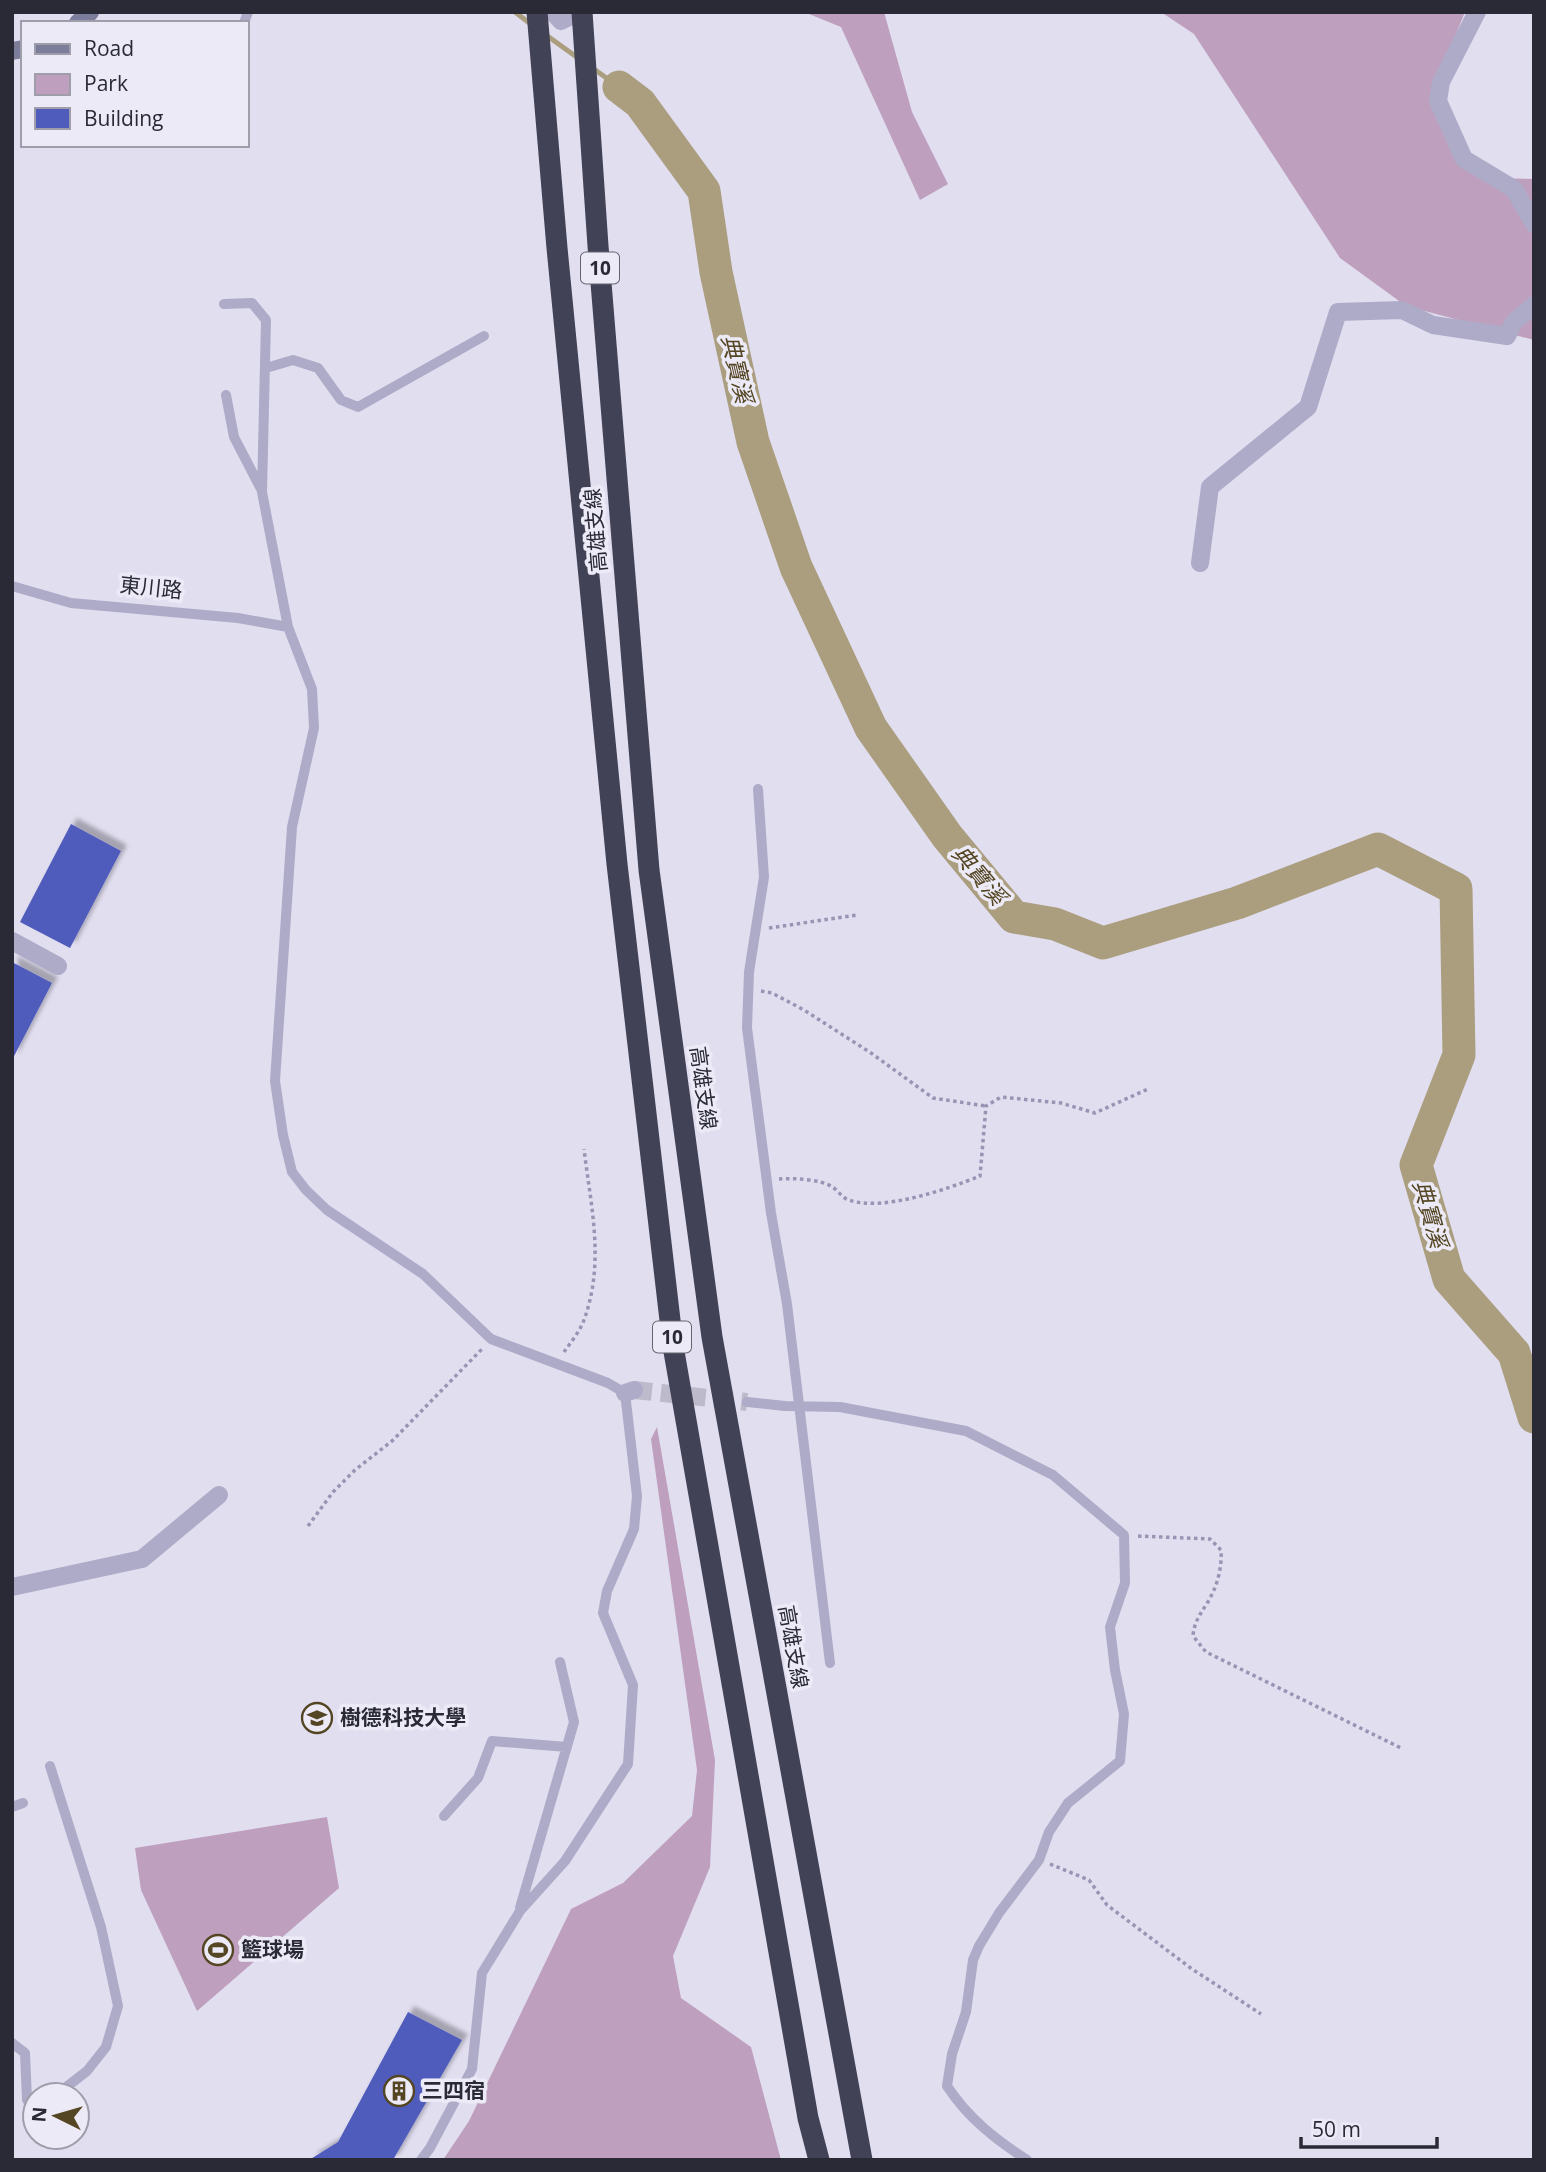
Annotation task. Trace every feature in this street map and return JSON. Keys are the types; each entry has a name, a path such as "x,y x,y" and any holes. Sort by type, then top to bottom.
{"highway":[{"name":"高雄支線","path":"537,12 617,864 673,1346 808,2119 819,2160"},
{"name":"高雄支線","path":"580,12 649,870 712,1337 862,2160"}],"street":[{"path":"553,12 561,21 580,12"},
{"path":"1477,12 1441,82 1438,101 1464,159 1514,189 1534,224"},
{"path":"1200,563 1210,486 1308,407 1338,312 1402,310 1433,325 1507,336 1514,323 1534,305"},
{"path":"12,941 58,966"},
{"path":"12,1587 142,1559 219,1494"}],"lane":[{"path":"224,304 252,303 266,320 262,492 288,627 312,689 314,728 291,838 275,1081 292,1172 327,1210 423,1274 491,1339 629,1392 637,1496 634,1529 607,1591 603,1613 633,1685 628,1764 565,1861 520,1911 482,1973 472,2069 421,2160"},
{"path":"266,368 293,360 318,368 341,400 358,407 485,337"},
{"path":"226,395 233,437 262,492"},
{"name":"東川路","path":"12,586 71,603 238,618 288,627"},
{"path":"758,789 764,877 748,989 747,1028 787,1304 830,1663"},
{"path":"747,1402 840,1407 966,1431 1053,1475 1124,1535 1125,1583 1110,1627 1124,1714 1120,1761 1068,1803 1049,1832 1039,1860 999,1913 973,1960 966,2012 952,2054 947,2086 962,2109 995,2139 1027,2160"},
{"path":"520,1911 574,1722 560,1662"},
{"path":"444,1816 478,1778 492,1741 566,1746"},
{"path":"50,1766 101,1927 118,2006 106,2047 87,2071 74,2081"},
{"path":"12,2043 25,2053 26,2081"}],"path":[{"path":"755,931 785,924 857,915"},
{"path":"748,989 772,993 785,999 871,1053 933,1098 986,1106 1001,1097 1061,1103 1095,1113 1148,1089"},
{"path":"767,1180 793,1178 831,1185 848,1200 879,1204 949,1189 980,1176 986,1106"},
{"path":"557,1363 583,1323 596,1276 595,1231 584,1149"},
{"path":"308,1526 355,1470 392,1441 491,1339"},
{"path":"1124,1535 1210,1539 1221,1550 1222,1566 1211,1596 1193,1626 1193,1636 1206,1652 1403,1749"},
{"path":"1039,1860 1089,1880 1107,1905 1192,1969 1261,2014"}],"green space":[{"path":"804,12 884,12 912,112 948,184 920,200 841,27"},
{"path":"1161,12 1465,12 1449,51 1441,116 1480,178 1534,179 1534,340 1406,306 1340,258 1194,34"},
{"path":"657,1427 715,1760 710,1867 673,1956 681,1998 751,2047 781,2160 443,2160 469,2121 571,1909 623,1883 692,1816 697,1770 651,1439"},
{"name":"籃球場","path":"327,1817 339,1888 197,2011 141,1890 135,1848"}],"building":[{"path":"71,824 121,851 70,948 20,922"},
{"path":"12,962 52,983 12,1060"},
{"name":"三四宿","path":"408,2012 462,2040 393,2160 309,2160 338,2142"}],"waterway":[{"name":"典寶溪","path":"515,12 532,25"},
{"name":"典寶溪","path":"546,35 578,58"},
{"name":"典寶溪","path":"591,67 619,87"},
{"name":"典寶溪","path":"619,87 640,103 704,191 716,272 753,442 796,567 871,728 947,836 1014,917 1055,924 1103,943 1237,903 1378,849 1456,889 1459,1055 1416,1165 1449,1279 1514,1353 1534,1417"}],"tunnel":[{"path":"634,1390 747,1402"}],"place":[{"name":"樹德科技大學","path":"317,1718"},
{"name":"籃球場","path":"218,1950"},
{"name":"三四宿","path":"399,2091"}]}
